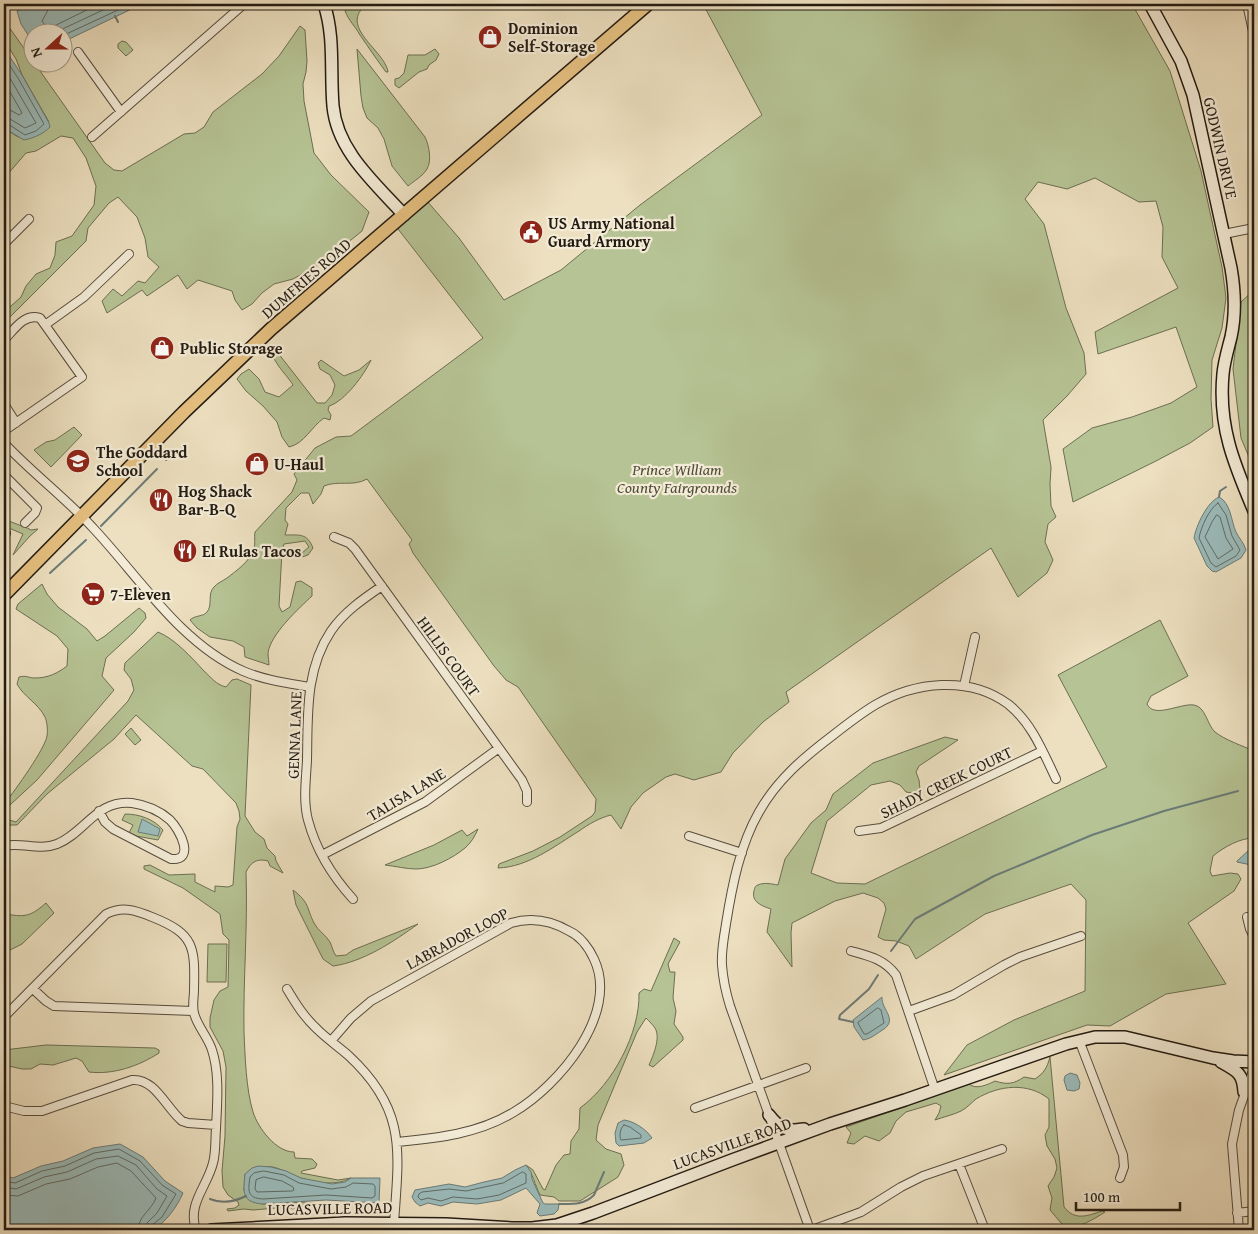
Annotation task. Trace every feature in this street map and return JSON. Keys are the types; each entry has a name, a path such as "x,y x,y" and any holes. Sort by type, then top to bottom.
{"main road":[{"name":"DUMFRIES ROAD","path":"4,595 229,368 271,329 648,4"}],"street":[{"path":"92,137 244,4"},
{"path":"324,4 331,33 333,108 341,139 354,159 404,215"},
{"name":"GODWIN DRIVE","path":"1150,4 1188,77 1234,282 1231,335 1223,373 1222,405 1231,455 1254,510"},
{"path":"1247,4 1254,36"},
{"path":"78,52 121,112"},
{"path":"4,244 29,219"},
{"path":"1224,234 1254,228"},
{"path":"45,325 84,297 129,254"},
{"path":"4,340 25,319 35,316 40,318 82,377 4,431"},
{"path":"4,404 16,424"},
{"path":"4,443 82,515 110,545 156,603 227,664 266,679 310,686"},
{"path":"4,474 37,508 35,513 25,523"},
{"name":"HILLIS COURT","path":"334,538 341,539 355,549 524,784 527,791 527,802"},
{"name":"GENNA LANE","path":"353,899 333,876 322,855 312,831 306,808 310,686 317,659 331,631 347,612 382,586"},
{"path":"964,686 975,637"},
{"path":"1002,1149 913,1181 861,1212 811,1230 730,1006 722,964 722,948 742,853 759,812 776,786 805,756 876,704 898,694 936,685 964,686 984,692 1007,704 1031,728 1056,780"},
{"name":"TALISA LANE","path":"322,855 425,802 499,748"},
{"name":"SHADY CREEK COURT","path":"859,832 881,828 1042,751"},
{"path":"4,846 21,844 42,847 58,843 71,836 87,820 100,811 116,804 130,803 149,807 171,821 177,829 184,847 184,856 171,859 113,830 105,822 100,811"},
{"path":"690,836 742,853"},
{"path":"4,1017 106,914 120,909 135,910 169,923 177,928 189,941 194,956 195,968 193,1011 198,1024 208,1040 215,1058 216,1069 216,1125 213,1163 198,1194 193,1211 193,1222 196,1230"},
{"path":"1247,917 1254,938"},
{"name":"LABRADOR LOOP","path":"331,1041 350,1018 371,1001 511,923 540,920 562,926 580,938 592,954 600,981 598,1005 594,1017 580,1047 556,1078 543,1091 514,1112 486,1126 458,1134 397,1142"},
{"path":"909,1011 953,996 1020,957 1081,936"},
{"path":"851,950 877,958 891,968 898,978 936,1090"},
{"path":"33,988 54,1006 193,1011"},
{"path":"287,989 307,1019 359,1065 379,1091 391,1116 397,1142 398,1158 394,1223"},
{"name":"LUCASVILLE ROAD","path":"211,1230 270,1226 394,1223 512,1228 557,1225 594,1213 830,1124 936,1090 1079,1040 1095,1037 1124,1037 1233,1062 1254,1062"},
{"path":"1079,1040 1123,1155 1124,1167 1120,1178"},
{"path":"1213,1058 1240,1074 1244,1083 1244,1092"},
{"path":"695,1108 806,1068"},
{"path":"1239,1230 1232,1144 1244,1092 1254,1068"},
{"path":"4,1106 24,1111 42,1111 132,1080 138,1080 147,1083 182,1121 188,1124 216,1125"},
{"path":"769,1115 778,1126 789,1131 830,1124"},
{"path":"959,1164 984,1230"},
{"path":"1237,1213 1254,1211"}],"green space":[{"path":"354,4 367,4 359,13 357,21 360,30 385,64 388,72 379,63 345,11"},
{"name":"Prince William County Fairgrounds","path":"703,4 1132,4 1170,71 1201,171 1222,267 1226,298 1222,328 1212,360 1211,399 1213,427 1190,443 1073,502 1063,449 1092,428 1132,417 1171,403 1197,387 1176,327 1098,354 1095,332 1178,288 1162,257 1163,227 1156,201 1139,202 1095,178 1067,189 1038,182 1025,199 1044,224 1066,308 1084,353 1086,374 1043,420 1051,467 1051,506 1056,517 1048,524 1045,542 1053,560 1047,573 1018,597 991,548 786,692 789,702 763,722 733,753 721,772 694,780 675,774 666,777 643,793 631,807 621,829 611,815 607,816 530,860 509,867 498,868 499,864 533,851 560,837 592,816 595,812 596,799 518,687 506,680 494,666 413,553 409,544 412,540 367,479 356,483 329,484 324,486 321,494 313,504 309,493 301,493 286,508 285,520 288,524 285,535 305,537 313,548 308,555 302,557 302,553 309,547 305,541 284,544 279,606 282,612 290,607 296,582 301,581 312,588 312,596 286,622 274,638 268,653 269,665 245,657 244,647 233,641 210,637 197,628 190,620 207,612 214,587 249,559 254,549 255,532 292,492 297,480 294,474 315,448 336,437 351,436 483,338 398,229 427,201 459,238 504,300 561,270 640,205 762,115"},
{"path":"4,20 22,45 22,72 41,72 105,163 114,170 122,171 184,134 195,133 204,127 213,112 262,74 279,56 300,26 305,30 307,61 303,84 304,101 314,153 331,175 369,212 362,231 315,267 293,279 274,284 252,304 242,310 235,300 232,291 198,280 187,289 178,275 147,296 142,290 107,313 102,301 113,289 122,296 138,281 145,283 159,267 148,257 145,238 137,217 118,197 109,203 88,228 86,241 4,323 4,310 21,297 26,286 36,274 50,268 55,255 56,242 72,236 94,205 96,186 86,158 73,138 61,136 36,151 26,153 7,175 4,175 4,158 7,149 4,143 4,128 18,137 49,122 4,40"},
{"path":"122,41 126,42 133,50 126,56 118,48 118,44"},
{"path":"357,49 425,137 429,153 429,166 423,174 408,186 392,166 384,139 378,128 367,118 363,108"},
{"path":"435,49 439,54 427,69 419,72 399,88 395,85 395,79 404,73 408,55 425,55"},
{"path":"1254,290 1254,469 1241,438 1233,369 1241,302"},
{"path":"271,344 317,403 325,403 332,395 335,385 330,375 320,369 318,363 321,360 344,376 359,370 371,360 353,387 341,399 329,406 330,420 324,418 304,439 289,447 282,437 277,422 246,391 237,379 249,369 259,379 265,392 279,397 293,385 275,361"},
{"path":"74,427 82,435 51,467 34,450 46,442 55,440"},
{"path":"4,518 31,530 38,529 13,555 23,534 4,526"},
{"path":"42,584 47,594 58,607 87,629 97,641 139,608 145,613 146,618 106,658 102,676 114,690 37,780 10,805 6,802 36,759 47,734 45,717 39,708 20,689 17,684 19,677 44,677 56,673 67,666 68,649 57,636 16,609 18,604"},
{"path":"1160,620 1188,676 1151,696 1147,704 1155,710 1188,705 1198,706 1215,732 1254,751 1254,815 1251,817 1254,838 1238,841 1213,856 1210,871 1212,876 1230,873 1238,874 1241,879 1234,891 1188,923 1226,984 1166,994 1110,1026 1087,1025 944,1075 967,1045 1014,1020 1085,991 1086,900 1071,884 985,914 916,959 909,946 878,937 886,909 884,903 878,898 863,893 835,901 792,923 792,967 767,932 771,909 756,901 754,891 756,886 760,884 778,885 785,859 811,823 826,810 833,794 873,763 945,737 958,740 919,766 916,772 920,789 912,793 906,792 900,785 890,781 871,785 827,821 811,873 837,883 865,884 1107,767 1058,675"},
{"path":"158,632 177,644 219,684 226,687 232,680 237,679 251,685 245,816 255,832 264,839 267,848 275,856 283,873 270,866 268,861 261,860 252,863 246,872 244,1032 246,1072 251,1103 255,1118 263,1132 274,1144 287,1151 294,1152 295,1158 312,1159 317,1164 315,1168 302,1171 301,1173 338,1180 351,1178 333,1183 320,1182 296,1177 268,1166 245,1174 244,1191 262,1204 304,1202 320,1204 328,1209 327,1211 288,1207 228,1211 227,1209 235,1208 239,1205 238,1202 228,1195 223,1187 226,1067 223,1051 210,1027 210,1018 214,1000 220,991 228,987 229,940 223,934 220,914 183,888 144,869 144,866 150,865 169,875 195,874 195,882 215,892 215,886 228,887 233,885 237,827 240,819 236,803 203,769 192,766 136,715 114,739 47,794 17,825 4,825 4,816 16,822 128,701 134,690 131,679 124,670 125,663"},
{"path":"131,728 141,740 135,745 125,734"},
{"path":"125,814 141,816 155,823 163,830 158,840 129,833 133,825 122,820"},
{"path":"478,829 473,839 465,848 455,856 435,865 422,869 408,869 385,865 434,845 462,830 467,836"},
{"path":"293,890 305,902 314,923 330,942 336,956 346,955 353,950 418,924 366,956 333,966 323,959 296,905"},
{"path":"46,903 54,913 22,944 4,953 4,924 7,914 19,916 28,914"},
{"path":"674,938 680,942 668,964 670,972 675,972 673,998 676,1011 674,1024 683,1040 653,1067 649,1065 657,1042 657,1032 646,1018 637,1032 598,1125 596,1140 606,1149 621,1154 624,1165 618,1177 580,1201 559,1201 554,1197 540,1195 526,1165 533,1170 545,1190 556,1165 564,1155 570,1154 571,1141 579,1129 580,1108 603,1086 622,1056 635,1024 639,993 644,989 651,991"},
{"path":"208,944 227,944 226,982 207,982"},
{"path":"46,1045 155,1048 159,1050 159,1053 134,1066 98,1073 89,1072 82,1061 76,1058 53,1065 40,1064 31,1069 4,1065 4,1050"},
{"path":"1050,1057 1064,1207 1077,1216 1105,1212 1083,1224 1066,1226 1050,1210 1052,1198 1048,1186 1057,1168 1055,1159 1047,1146 1045,1135 1049,1127 1049,1099 1032,1090 1013,1087 994,1091 976,1099 955,1114 935,1120 941,1106 936,1103 906,1112 896,1121 890,1133 879,1141 865,1136 854,1144 847,1143 851,1133 846,1127 969,1084 978,1087 995,1081 1010,1083 1024,1077 1035,1079 1045,1070"}],"water":[{"path":"33,4 142,4 72,38 72,22 22,22 22,26 17,11"},
{"path":"4,48 22,75 50,127 38,135 24,140 4,128"},
{"path":"1219,497 1226,503 1236,532 1246,550 1241,558 1216,572 1207,566 1194,538 1203,515 1210,504"},
{"path":"142,819 160,829 158,836 138,832"},
{"path":"1249,850 1254,852 1254,864 1237,862 1237,861"},
{"path":"882,997 889,1023 877,1034 863,1040 854,1027 853,1020"},
{"path":"1070,1073 1077,1075 1080,1083 1079,1089 1074,1091 1067,1090 1064,1080 1065,1076"},
{"path":"624,1120 640,1126 652,1138 644,1143 619,1146 616,1143 615,1133 618,1123"},
{"path":"120,1144 143,1157 165,1181 183,1193 171,1214 158,1227 153,1230 8,1230 4,1227 4,1175 13,1178 41,1166 63,1161 93,1148"},
{"path":"526,1165 531,1172 532,1179 543,1203 559,1204 558,1210 554,1214 540,1216 537,1213 540,1204 526,1188 501,1200 477,1204 453,1202 441,1206 428,1203 420,1206 412,1197 415,1190 449,1184 465,1187 502,1178"},
{"path":"258,1166 271,1167 301,1178 332,1184 345,1182 351,1178 380,1178 379,1203 326,1200 255,1203 247,1199 245,1195 244,1181 245,1174"}],"waterway":[{"path":"115,16 118,22"},
{"path":"166,460 170,456"},
{"path":"101,526 157,469"},
{"path":"1219,497 1220,491 1226,487"},
{"path":"50,573 86,540"},
{"path":"891,951 915,919 994,876 1092,835 1164,811 1238,791"},
{"path":"853,1022 839,1019 840,1015 869,989 878,975"},
{"path":"559,1204 586,1201 594,1195 604,1172"},
{"path":"210,1199 228,1202 246,1196"}],"place":[{"name":"Dominion Self-Storage","path":"490,37"},
{"name":"US Army National Guard Armory","path":"531,232"},
{"name":"Public Storage","path":"162,348"},
{"name":"The Goddard School","path":"78,461"},
{"name":"U-Haul","path":"257,464"},
{"name":"Hog Shack Bar-B-Q","path":"161,500"},
{"name":"El Rulas Tacos","path":"185,551"},
{"name":"7-Eleven","path":"93,594"}]}
